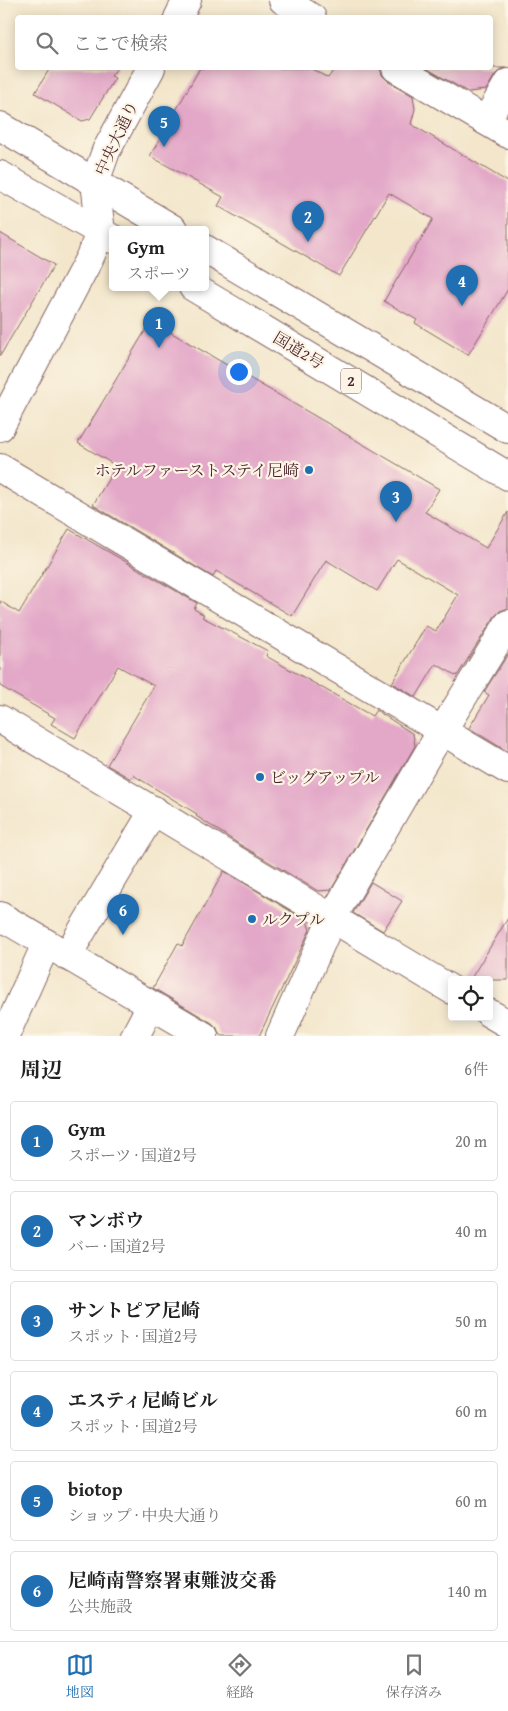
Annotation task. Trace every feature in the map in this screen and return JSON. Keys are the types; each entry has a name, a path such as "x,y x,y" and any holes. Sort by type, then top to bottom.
{"main road":[{"path":"180,15 187,0"},
{"path":"282,0 307,15"},
{"name":"中央大通り","path":"95,182 106,150 150,70"},
{"path":"399,70 497,128 508,83"},
{"path":"0,126 168,226"},
{"path":"0,175 107,235"},
{"path":"0,427 89,259 107,235 95,182"},
{"name":"2","path":"209,250 508,429"},
{"name":"国道2号","path":"200,291 508,476"},
{"path":"0,468 508,770"},
{"path":"280,1036 332,918 442,731 508,624"},
{"path":"0,719 448,988"},
{"path":"5,1036 57,950 154,810"},
{"path":"0,916 204,1036"},
{"path":"135,1036 151,1005"},
{"path":"493,1015 508,1024"}],"building":[{"path":"493,68 507,68 501,69 495,75 486,90 468,92 430,70 493,70"},
{"path":"49,70 116,70 111,76 115,78 90,119 82,121 35,93"},
{"path":"199,70 314,70 328,78 334,70 381,70 382,75 388,81 413,96 415,109 411,124 508,182 508,289 468,355 415,323 417,320 384,301 433,219 389,193 339,276 218,206 223,197 150,156"},
{"path":"0,233 54,265 0,356"},
{"path":"151,321 439,489 425,512 486,548 508,512 508,608 500,611 495,616 457,676 436,664 416,697 392,683 426,626 436,631 458,595 397,559 377,591 326,560 292,616 216,571 213,577 93,505 116,466 78,443"},
{"path":"69,529 197,603 194,609 204,615 202,617 268,651 266,656 372,716 376,710 413,734 415,746 331,890 318,891 239,844 196,816 197,814 133,775 131,779 107,765 154,686 118,666 75,738 51,724 55,718 0,686 0,601 19,613"},
{"path":"508,654 508,752 469,728 489,695 484,692"},
{"path":"224,871 307,921 310,930 259,1036 223,1036 219,1034 217,1028 212,1023 153,988 178,943 182,946"},
{"path":"371,882 402,901 383,931 353,913"},
{"path":"508,918 508,980 493,980 493,976 472,976"}],"place":[{"name":"biotop","path":"164,147"},
{"name":"マンボウ","path":"308,242"},
{"name":"エスティ尼崎ビル","path":"462,306"},
{"name":"Gym","path":"159,348"},
{"name":"ホテルファーストステイ尼崎","path":"309,470"},
{"name":"サントピア尼崎","path":"396,522"},
{"name":"ビッグアップル","path":"260,777"},
{"name":"ルクプル","path":"252,919"},
{"name":"尼崎南警察署東難波交番","path":"123,935"}]}
